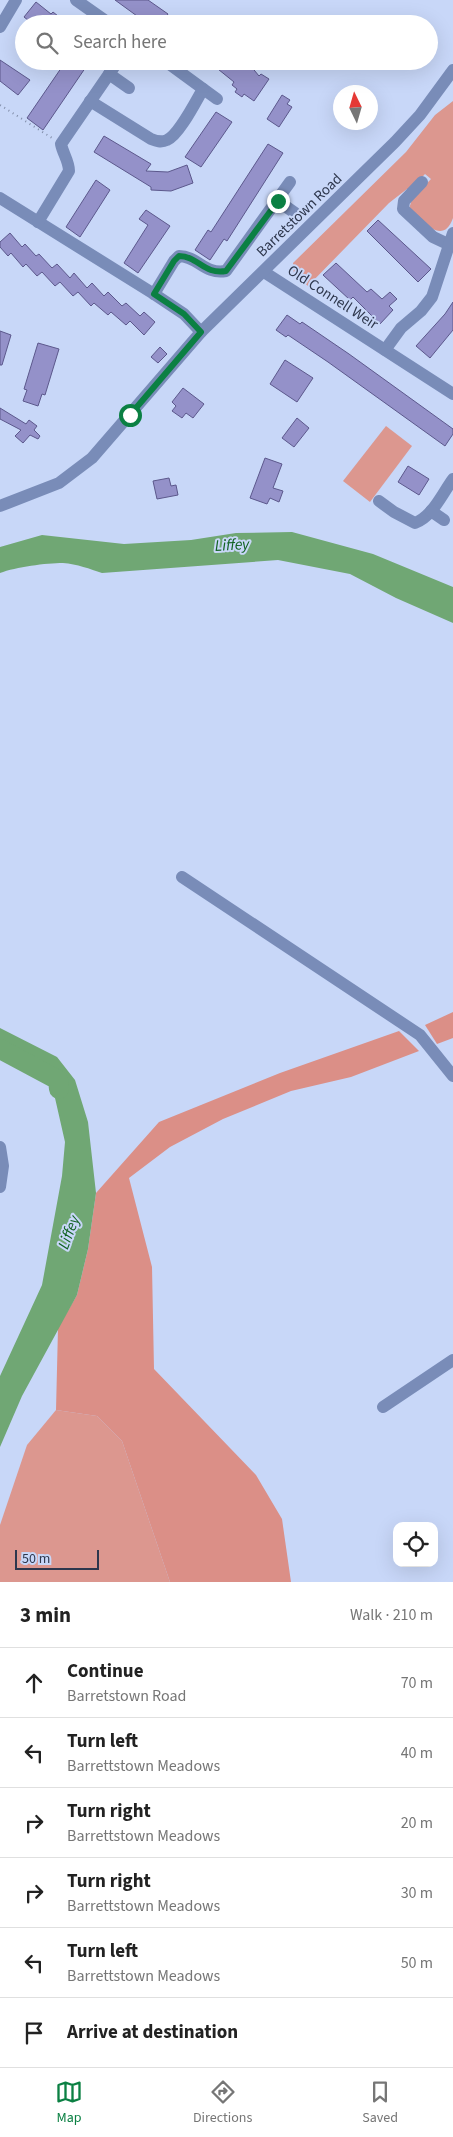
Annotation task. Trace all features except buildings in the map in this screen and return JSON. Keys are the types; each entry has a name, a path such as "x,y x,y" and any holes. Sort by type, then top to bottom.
{"street":[{"path":"0,27 16,0"},
{"path":"76,0 97,15"},
{"path":"38,222 69,171 69,162 62,152 61,144 112,70"},
{"path":"178,70 217,98"},
{"name":"Barretstown Road","path":"0,506 59,484 92,458 201,332 395,142 420,115 453,70"},
{"path":"109,74 129,88"},
{"path":"90,101 151,139 161,142 168,140 177,131 204,89"},
{"path":"154,294 179,256 186,256 211,271 226,271 290,182"},
{"name":"Old Connell Weir","path":"385,350 401,328 421,311 432,297 451,239 433,237 403,209 404,201 422,182"},
{"path":"0,198 154,294 184,314 201,332"},
{"path":"278,201 295,212"},
{"name":"Old Connell Weir","path":"264,272 453,394"},
{"path":"379,501 415,523 423,520 431,511 453,479"},
{"path":"431,511 444,520"},
{"path":"182,878 420,1035 453,1076"},
{"path":"0,1147 3,1166 0,1187"},
{"path":"383,1406 453,1360"}],"path":[{"path":"0,105 61,144"}],"shaded area":[{"path":"453,101 453,218 449,226 444,230 438,231 426,224 409,209 412,199 431,179 425,174 409,191 407,189 389,203 308,286 294,275 293,263 406,152 435,115"},
{"path":"386,426 412,446 370,502 343,481"},
{"path":"453,1012 453,1038 437,1044 425,1025"},
{"path":"399,1031 419,1051 351,1077 291,1091 223,1119 170,1147 129,1178 152,1267 154,1369 256,1475 282,1519 291,1582 170,1582 122,1441 97,1416 56,1410 58,1328 77,1295 88,1249 96,1193 159,1122 280,1073"},
{"path":"56,1410 97,1416 122,1441 170,1582 0,1582 0,1525 27,1445"}],"water":[{"path":"292,532 373,554 453,587 453,623 396,598 350,574 278,560 102,573 73,564 56,563 22,567 0,573 0,547 42,535 124,544 191,540 236,533"},
{"path":"0,1028 57,1057 75,1080 88,1122 96,1193 88,1249 77,1295 22,1396 0,1447 0,1376 42,1285 62,1176 65,1142 55,1098 39,1066 0,1059"}],"waterway":[{"name":"Liffey","path":"0,1049 58,1080 59,1089"}],"route":[{"path":"130,415 201,332 184,314 154,294 174,261 179,256 186,256 211,271 226,271 278,201"}]}
